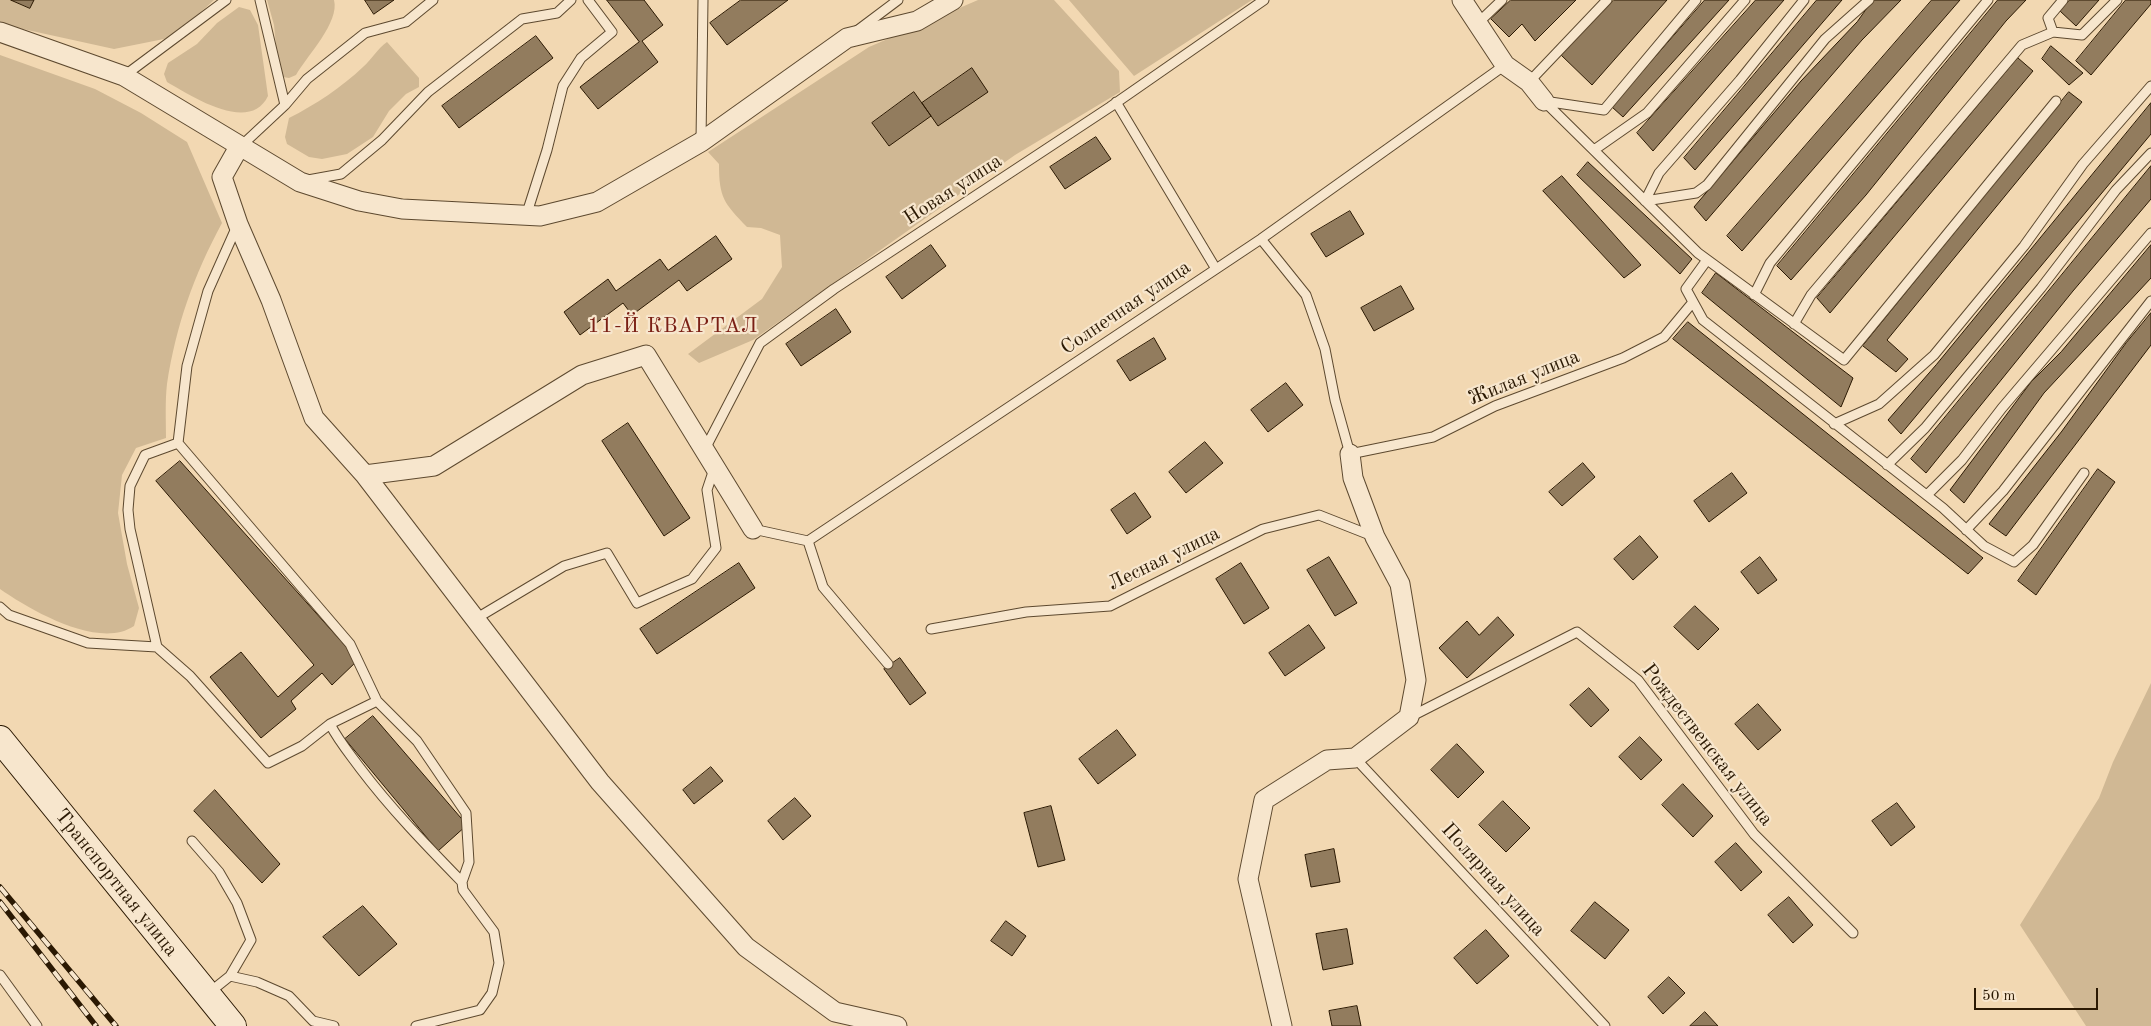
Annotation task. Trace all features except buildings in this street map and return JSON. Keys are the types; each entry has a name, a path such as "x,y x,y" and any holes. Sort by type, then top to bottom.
{"main road":[{"name":"Транспортная улица","path":"0,739 233,1026"}],"street":[{"path":"0,32 124,76 300,182 359,201 402,209 540,216 597,202 701,142 847,38 917,21 953,0"},
{"path":"1462,0 1505,65 1529,82 1544,101"},
{"path":"239,147 222,177 238,224 271,300 314,418 366,475 477,618 600,782 746,947 835,1012 897,1026"},
{"path":"366,475 434,466 582,375 646,355 754,529"},
{"path":"1282,1026 1248,879 1264,800 1326,760 1355,758 1409,717 1416,680 1400,584 1375,537 1353,478 1350,454"}],"lane":[{"path":"124,76 226,0"},
{"path":"260,0 285,105"},
{"path":"239,147 285,105 307,79 365,33 406,22 433,0"},
{"path":"300,182 341,174 382,140 428,92 522,19 557,13 571,0"},
{"path":"526,216 547,150 563,86 581,58 612,32 588,0"},
{"path":"701,142 703,0"},
{"path":"847,38 898,0"},
{"name":"Новая улица","path":"705,449 760,344 834,289 1116,102 1264,0"},
{"path":"1478,23 1502,0"},
{"path":"1529,82 1607,0"},
{"path":"1544,101 1604,110 1696,0"},
{"path":"1594,150 1647,113 1746,0"},
{"path":"1645,201 1660,173 1804,0"},
{"path":"1645,201 1696,193 1707,185 1825,39 1869,0"},
{"path":"1754,294 1770,263 1988,0"},
{"path":"2053,32 2048,18 2064,0"},
{"path":"1794,324 1811,295 2022,45 2053,32 2082,35 2117,0"},
{"name":"Солнечная улица","path":"808,541 1261,239 1505,65"},
{"path":"1834,424 1879,404 1934,355 2024,246 2083,164 2124,114 2151,86"},
{"path":"1544,101 1707,260 1844,360 2056,101"},
{"path":"1116,102 1216,269"},
{"path":"1887,465 1925,428 2042,288 2116,190 2151,153"},
{"path":"238,224 208,291 187,366 178,443 350,644 377,701 417,741 466,813 469,862 462,882"},
{"path":"1927,495 1962,460 2002,408 2151,233"},
{"path":"1261,239 1306,295 1325,349 1335,400 1350,454"},
{"path":"1707,260 1686,289 1703,320 1927,495 1984,546 2014,562 2033,545 2084,473"},
{"path":"1966,530 2003,491 2151,301"},
{"name":"Жилая улица","path":"1350,454 1433,437 1495,406 1623,358 1664,337 1693,302"},
{"path":"178,443 145,456 130,486 130,529 158,647 190,676 268,763 302,746 330,724 377,701"},
{"path":"477,618 564,566 607,554 637,603 692,578 716,548 707,490 715,465"},
{"name":"Лесная улица","path":"931,629 1026,612 1110,606 1263,529 1320,515 1375,537"},
{"path":"754,529 808,541 823,587 888,664"},
{"path":"0,607 9,615 88,643 158,647"},
{"name":"Рождественская улица","path":"1409,717 1577,632 1638,680 1754,834 1853,933"},
{"path":"330,724 377,791 416,836 462,882 464,890 494,932 500,962 492,993 480,1010 416,1026"},
{"name":"Полярная улица","path":"1355,758 1605,1026"},
{"path":"192,841 219,872 237,903 251,940 230,976 206,995"},
{"path":"0,975 37,1026"},
{"path":"230,976 257,982 289,996 313,1022 334,1026"}],"shaded area":[{"path":"0,0 214,0 174,37 114,49 0,24"},
{"path":"267,0 334,0 335,9 328,28 296,75 289,78 283,77 276,46 274,25"},
{"path":"978,0 1054,0 1119,71 1120,92 1015,155 753,340 699,363 688,354 762,299 782,267 780,235 761,228 747,227 733,212 722,193 719,164 708,152 869,47"},
{"path":"1069,0 1252,0 1134,76"},
{"path":"239,7 250,10 258,25 268,96 259,107 248,112 234,112 205,103 167,82 164,74 168,63 197,44 217,23"},
{"path":"387,42 419,78 419,87 406,94 389,111 373,137 347,154 322,159 309,157 287,144 285,137 289,118 346,82"},
{"path":"0,55 95,89 141,113 187,142 222,223 187,301 175,341 167,384 166,438 136,448 122,475 118,513 127,564 139,608 134,626 119,632 103,633 65,624 29,607 0,589"},
{"path":"2151,683 2151,1026 2086,1026 2020,925 2099,798 2113,762"}],"railway":[{"path":"0,887 116,1026"},
{"path":"0,902 96,1026"}],"district":[{"name":"11-Й КВАРТАЛ","path":"673,326"}]}
